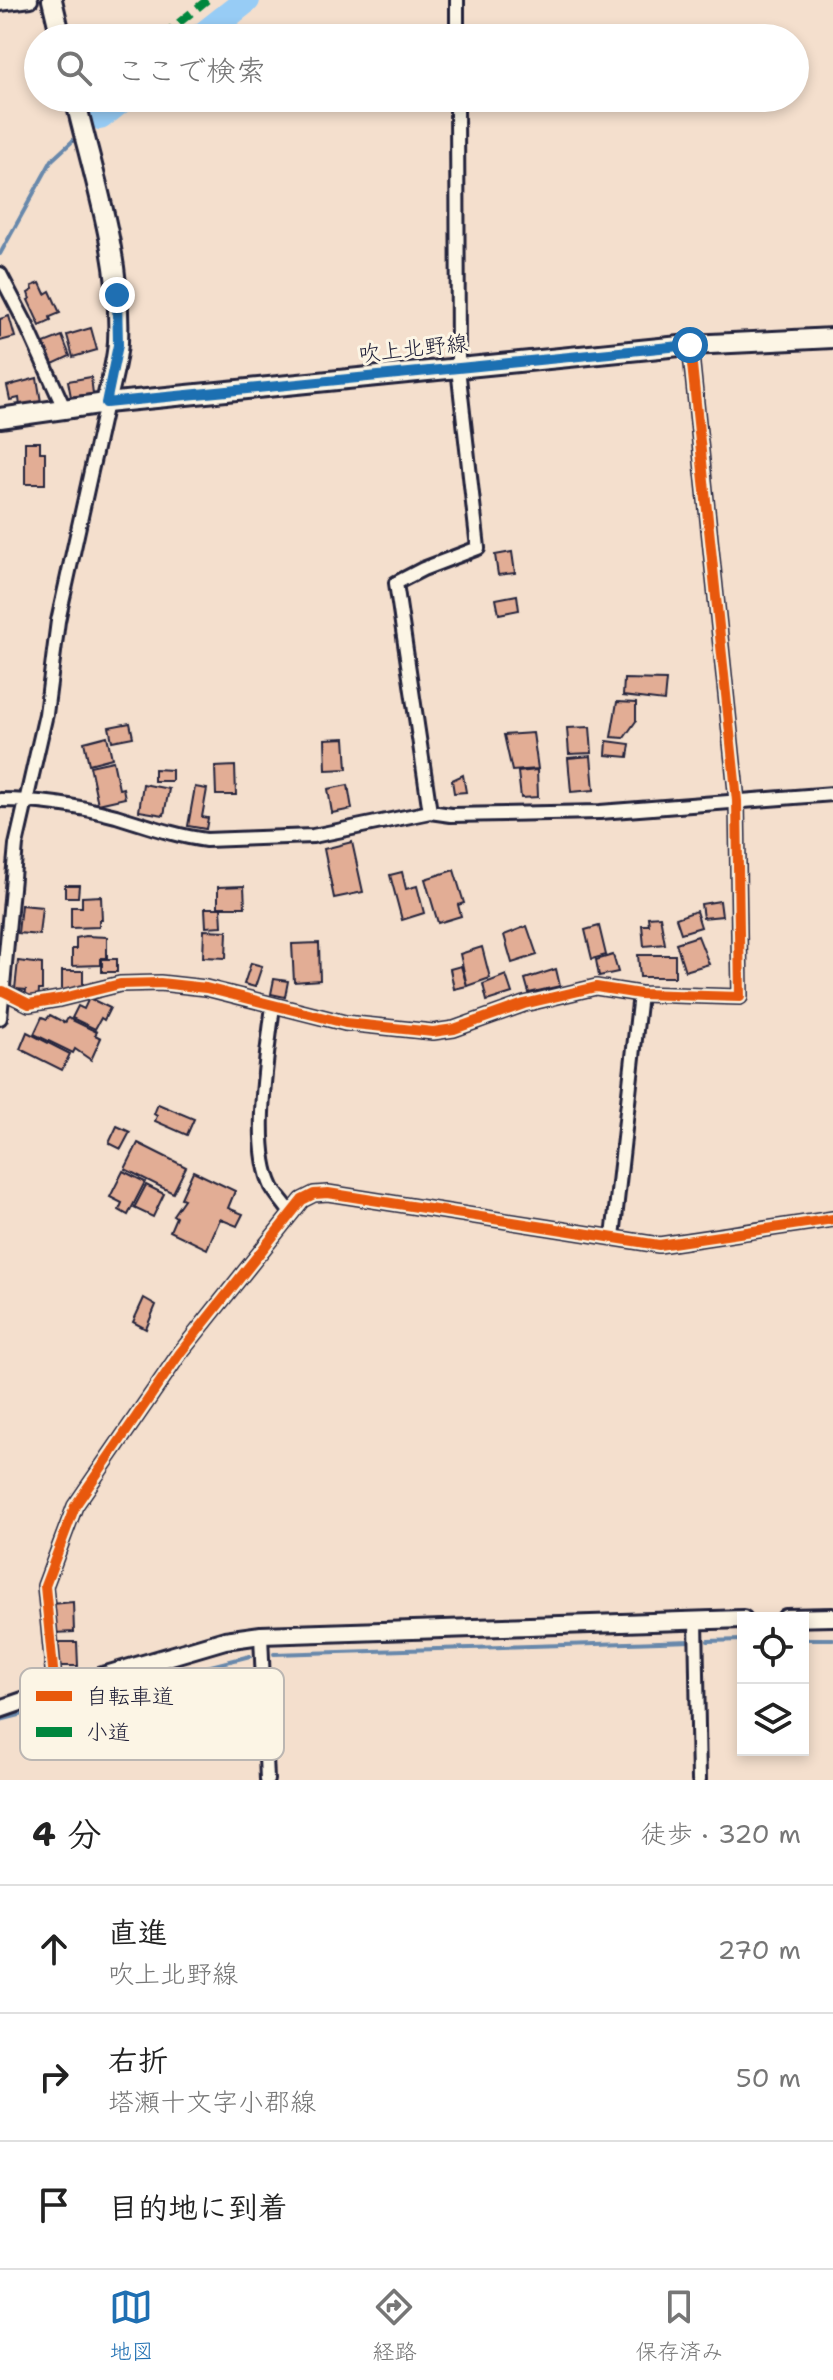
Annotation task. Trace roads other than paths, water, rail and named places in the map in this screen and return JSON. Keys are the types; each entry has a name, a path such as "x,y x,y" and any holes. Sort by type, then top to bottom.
{"main road":[{"path":"52,0 58,24"},
{"path":"79,112 111,243 117,295 118,345 106,403"},
{"name":"吹上北野線","path":"0,418 106,403 690,345 833,338"}],"street":[{"path":"0,4 31,0"},
{"path":"457,0 457,24"},
{"path":"430,812 396,583 478,548 458,368 457,112"},
{"path":"0,274 64,408"},
{"path":"3,991 29,1004 120,984 160,983 206,988 345,1023 433,1032 454,1029 524,1004 596,987 640,994 740,997 737,801 690,345"},
{"path":"0,1018 16,845 46,714 58,621 106,403"},
{"path":"0,800 27,800 84,809 186,838 206,840 335,833 430,812 451,815 600,812 833,794"},
{"path":"613,1237 640,994"},
{"path":"273,1005 262,1132 265,1162 272,1187 290,1212"},
{"path":"53,1668 45,1586 75,1506 180,1353 302,1200 314,1194 328,1193 659,1245 833,1219"},
{"path":"809,1618 833,1617"},
{"path":"130,1668 225,1640 261,1635 737,1619"},
{"path":"696,1620 699,1780"},
{"path":"261,1635 262,1668"},
{"path":"0,1709 20,1702"},
{"path":"266,1760 267,1780"}],"waterway":[{"path":"217,24 247,0"},
{"path":"100,117 106,112"},
{"path":"87,129 100,117"},
{"path":"0,254 52,160 77,137"},
{"path":"809,1639 833,1639"},
{"path":"708,1641 737,1640"},
{"path":"274,1654 692,1641"},
{"path":"203,1668 250,1656"},
{"path":"0,1720 20,1715"}]}
